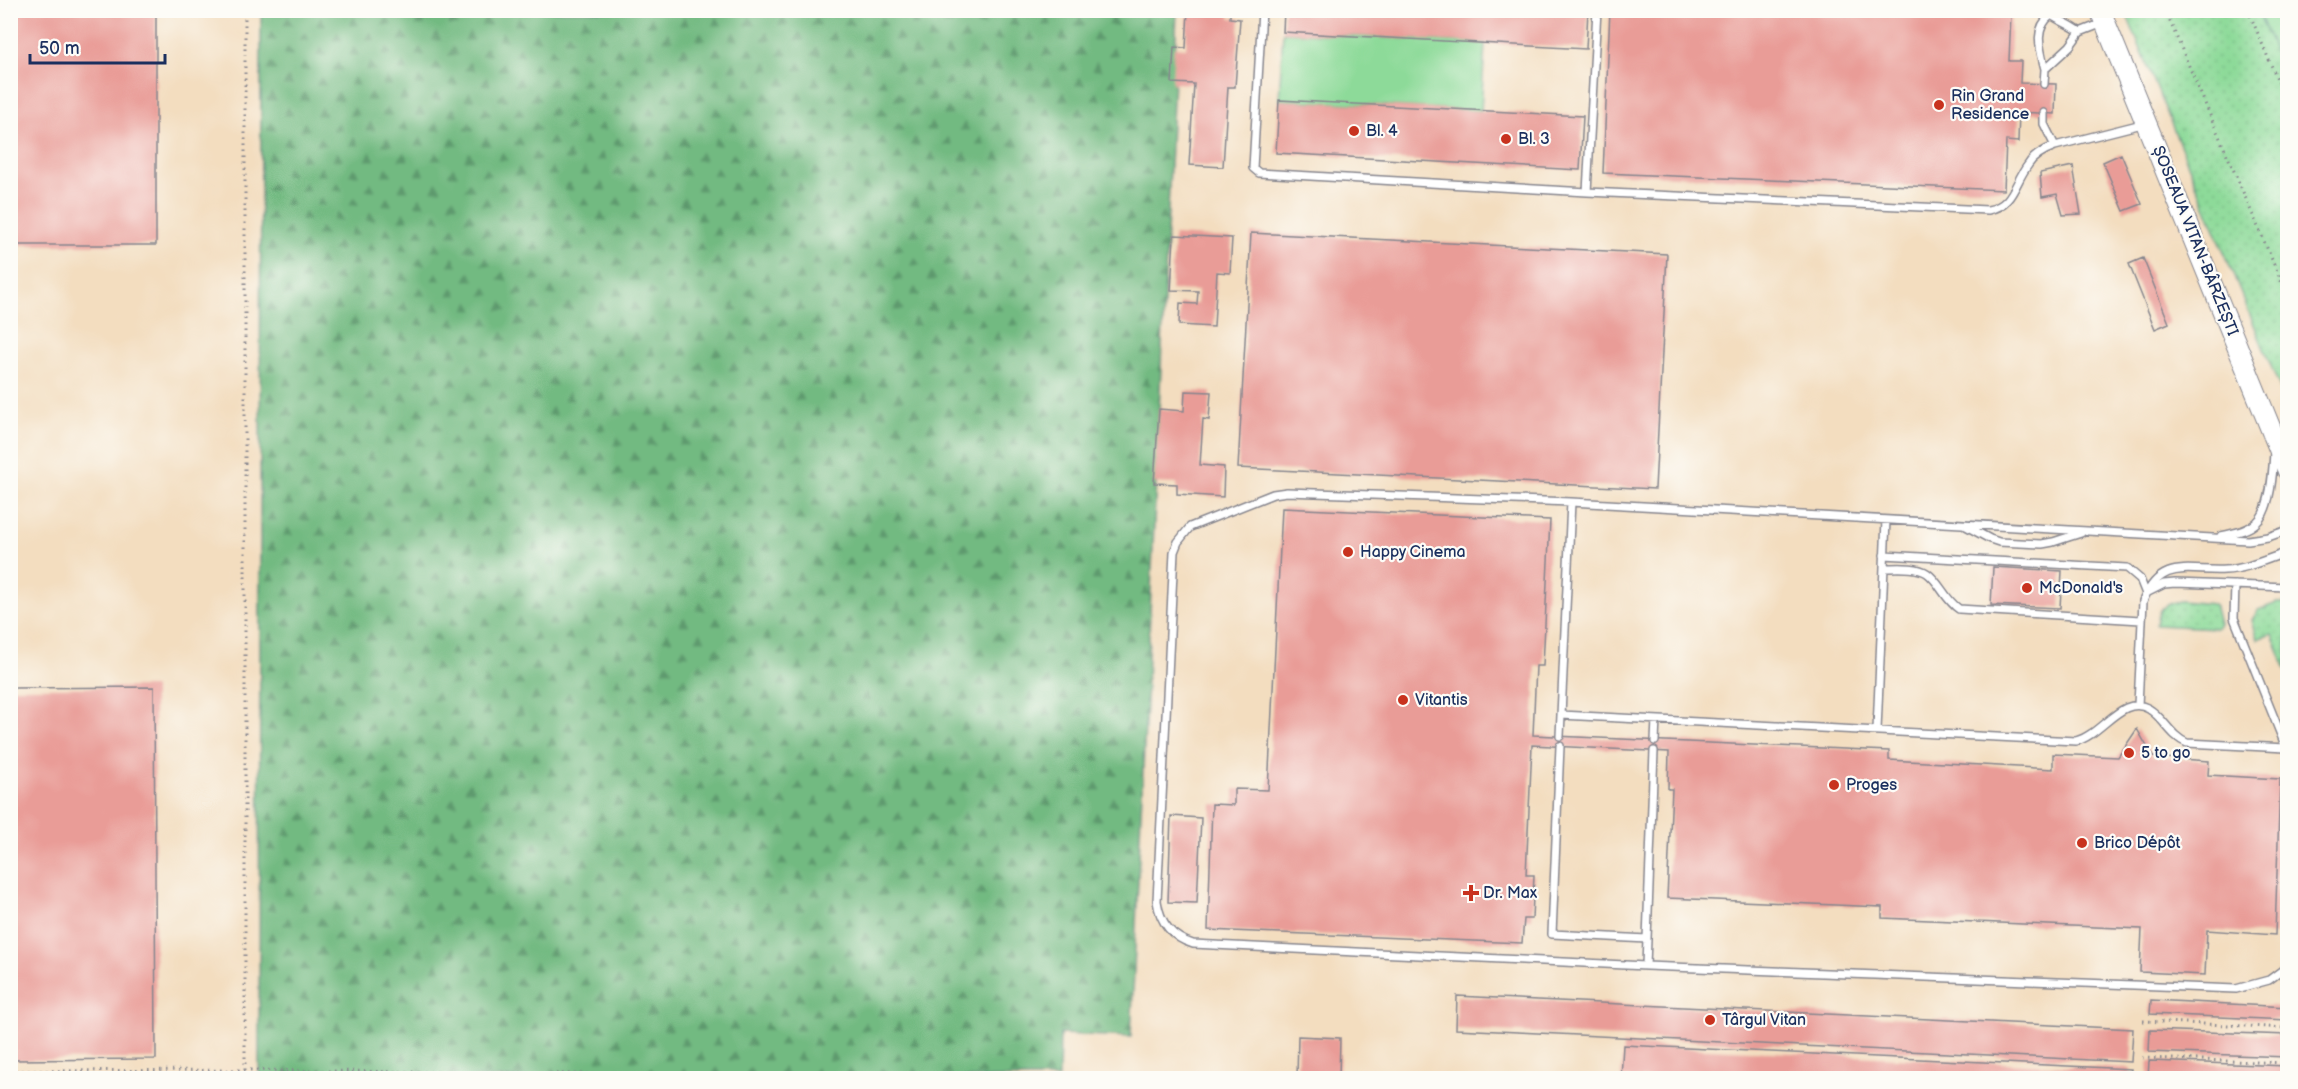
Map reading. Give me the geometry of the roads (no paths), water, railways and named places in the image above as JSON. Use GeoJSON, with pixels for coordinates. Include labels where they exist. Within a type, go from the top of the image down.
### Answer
{"type":"FeatureCollection","features":[{"type":"Feature","properties":{"kind":"main road","name":"ȘOSEAUA VITAN-BÂRZEȘTI"},"geometry":{"type":"LineString","coordinates":[[2103,16],[2288,471]]}},
{"type":"Feature","properties":{"kind":"lane"},"geometry":{"type":"LineString","coordinates":[[1262,10],[1253,168],[1255,171],[1587,192],[1988,210],[2003,205],[2011,198],[2026,167],[2044,150],[2146,123]]}},
{"type":"Feature","properties":{"kind":"lane"},"geometry":{"type":"LineString","coordinates":[[1587,192],[1597,10]]}},
{"type":"Feature","properties":{"kind":"lane"},"geometry":{"type":"LineString","coordinates":[[2044,84],[2045,69],[2039,33],[2048,13],[2071,24],[2080,32]]}},
{"type":"Feature","properties":{"kind":"lane"},"geometry":{"type":"LineString","coordinates":[[2045,69],[2070,46],[2080,32],[2103,16]]}},
{"type":"Feature","properties":{"kind":"lane"},"geometry":{"type":"LineString","coordinates":[[2043,113],[2044,124],[2055,146]]}},
{"type":"Feature","properties":{"kind":"lane"},"geometry":{"type":"LineString","coordinates":[[2206,538],[2238,532],[2259,522],[2266,507],[2270,488],[2275,441]]}},
{"type":"Feature","properties":{"kind":"lane"},"geometry":{"type":"LineString","coordinates":[[2288,530],[2258,539],[2206,538],[1571,502],[1287,492],[1273,494],[1190,527],[1178,542],[1172,562],[1158,908],[1161,919],[1174,934],[1193,944],[1646,966],[2236,989],[2269,980],[2288,966]]}},
{"type":"Feature","properties":{"kind":"lane"},"geometry":{"type":"LineString","coordinates":[[1560,736],[1571,502]]}},
{"type":"Feature","properties":{"kind":"lane"},"geometry":{"type":"LineString","coordinates":[[1876,730],[1886,520]]}},
{"type":"Feature","properties":{"kind":"lane"},"geometry":{"type":"LineString","coordinates":[[1964,525],[1999,542],[2042,544],[2086,532]]}},
{"type":"Feature","properties":{"kind":"lane"},"geometry":{"type":"LineString","coordinates":[[2138,705],[2143,601],[2156,579],[2174,571],[2238,568],[2288,552]]}},
{"type":"Feature","properties":{"kind":"lane"},"geometry":{"type":"LineString","coordinates":[[1884,555],[2127,568],[2140,579],[2146,594]]}},
{"type":"Feature","properties":{"kind":"lane"},"geometry":{"type":"LineString","coordinates":[[1884,568],[1921,570],[1928,573],[1953,605],[1959,609],[2141,620]]}},
{"type":"Feature","properties":{"kind":"lane"},"geometry":{"type":"LineString","coordinates":[[2146,594],[2164,584],[2175,583],[2288,587]]}},
{"type":"Feature","properties":{"kind":"lane"},"geometry":{"type":"LineString","coordinates":[[1561,716],[2076,741],[2092,735],[2122,709],[2138,705],[2149,709],[2175,736],[2187,743],[2287,750],[2234,618],[2235,585]]}},
{"type":"Feature","properties":{"kind":"lane"},"geometry":{"type":"LineString","coordinates":[[1655,741],[1656,720]]}},
{"type":"Feature","properties":{"kind":"lane"},"geometry":{"type":"LineString","coordinates":[[1560,746],[1552,934],[1647,939]]}},
{"type":"Feature","properties":{"kind":"lane"},"geometry":{"type":"LineString","coordinates":[[1646,966],[1654,751]]}},
{"type":"Feature","properties":{"kind":"place","name":"Rin Grand Residence"},"geometry":{"type":"Point","coordinates":[1939,105]}},
{"type":"Feature","properties":{"kind":"place","name":"Bl. 4"},"geometry":{"type":"Point","coordinates":[1354,131]}},
{"type":"Feature","properties":{"kind":"place","name":"Bl. 3"},"geometry":{"type":"Point","coordinates":[1506,139]}},
{"type":"Feature","properties":{"kind":"place","name":"Happy Cinema"},"geometry":{"type":"Point","coordinates":[1348,552]}},
{"type":"Feature","properties":{"kind":"place","name":"McDonald's"},"geometry":{"type":"Point","coordinates":[2027,588]}},
{"type":"Feature","properties":{"kind":"place","name":"Vitantis"},"geometry":{"type":"Point","coordinates":[1403,700]}},
{"type":"Feature","properties":{"kind":"place","name":"5 to go"},"geometry":{"type":"Point","coordinates":[2129,753]}},
{"type":"Feature","properties":{"kind":"place","name":"Proges"},"geometry":{"type":"Point","coordinates":[1834,785]}},
{"type":"Feature","properties":{"kind":"place","name":"Brico Dépôt"},"geometry":{"type":"Point","coordinates":[2082,843]}},
{"type":"Feature","properties":{"kind":"place","name":"Dr. Max"},"geometry":{"type":"Point","coordinates":[1471,893]}},
{"type":"Feature","properties":{"kind":"place","name":"Târgul Vitan"},"geometry":{"type":"Point","coordinates":[1710,1020]}}]}
